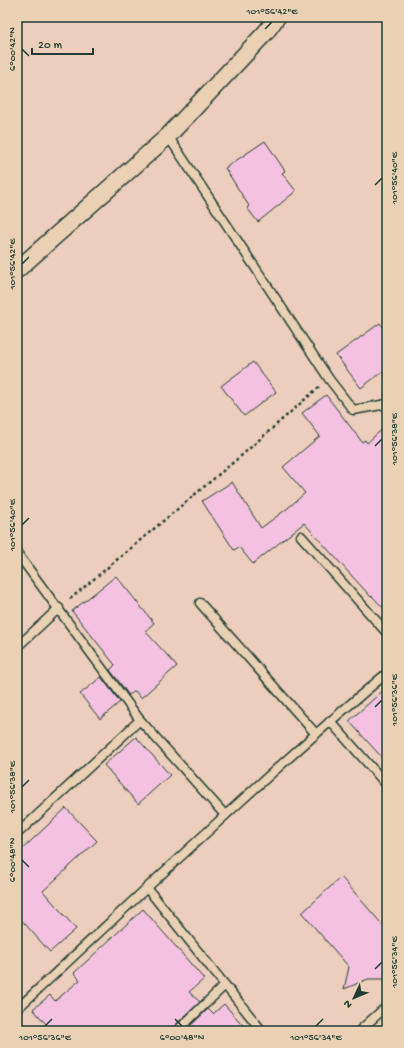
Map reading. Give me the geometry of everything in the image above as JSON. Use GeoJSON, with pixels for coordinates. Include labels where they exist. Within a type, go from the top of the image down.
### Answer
{"type":"FeatureCollection","features":[{"type":"Feature","properties":{"kind":"street"},"geometry":{"type":"LineString","coordinates":[[17,270],[168,136],[266,32],[277,17]]}},
{"type":"Feature","properties":{"kind":"lane"},"geometry":{"type":"LineString","coordinates":[[168,136],[329,379],[353,410],[387,404]]}},
{"type":"Feature","properties":{"kind":"lane"},"geometry":{"type":"LineString","coordinates":[[301,536],[387,633]]}},
{"type":"Feature","properties":{"kind":"lane"},"geometry":{"type":"LineString","coordinates":[[17,553],[59,608],[140,720],[225,815]]}},
{"type":"Feature","properties":{"kind":"lane"},"geometry":{"type":"LineString","coordinates":[[200,603],[316,734]]}},
{"type":"Feature","properties":{"kind":"lane"},"geometry":{"type":"LineString","coordinates":[[17,647],[59,608]]}},
{"type":"Feature","properties":{"kind":"lane"},"geometry":{"type":"LineString","coordinates":[[17,1010],[225,815],[330,721],[387,673]]}},
{"type":"Feature","properties":{"kind":"lane"},"geometry":{"type":"LineString","coordinates":[[17,834],[140,720]]}},
{"type":"Feature","properties":{"kind":"lane"},"geometry":{"type":"LineString","coordinates":[[330,721],[387,785]]}},
{"type":"Feature","properties":{"kind":"lane"},"geometry":{"type":"LineString","coordinates":[[147,888],[262,1031]]}},
{"type":"Feature","properties":{"kind":"lane"},"geometry":{"type":"LineString","coordinates":[[177,1031],[225,985]]}},
{"type":"Feature","properties":{"kind":"lane"},"geometry":{"type":"LineString","coordinates":[[359,1031],[387,1006]]}},
{"type":"Feature","properties":{"kind":"lane"},"geometry":{"type":"LineString","coordinates":[[17,1024],[20,1031]]}},
{"type":"Feature","properties":{"kind":"path"},"geometry":{"type":"LineString","coordinates":[[59,608],[242,455],[329,379]]}},
{"type":"Feature","properties":{"kind":"building"},"geometry":{"type":"Polygon","coordinates":[[[265,141],[285,171],[282,173],[296,191],[258,222],[247,208],[249,206],[225,168],[265,141]]]}},
{"type":"Feature","properties":{"kind":"building"},"geometry":{"type":"Polygon","coordinates":[[[380,323],[387,332],[387,368],[361,388],[336,355],[380,323]]]}},
{"type":"Feature","properties":{"kind":"building"},"geometry":{"type":"Polygon","coordinates":[[[253,362],[276,392],[244,416],[221,386],[253,362]]]}},
{"type":"Feature","properties":{"kind":"building"},"geometry":{"type":"Polygon","coordinates":[[[326,395],[362,442],[365,440],[367,443],[387,425],[387,612],[372,596],[371,597],[304,523],[253,564],[239,547],[234,550],[202,501],[232,482],[261,528],[288,508],[305,493],[283,467],[320,436],[302,413],[326,395]]]}},
{"type":"Feature","properties":{"kind":"building"},"geometry":{"type":"Polygon","coordinates":[[[116,576],[154,623],[145,631],[177,666],[141,698],[135,691],[129,695],[110,670],[115,665],[72,611],[116,576]]]}},
{"type":"Feature","properties":{"kind":"building"},"geometry":{"type":"Polygon","coordinates":[[[101,677],[120,702],[100,719],[80,694],[101,677]]]}},
{"type":"Feature","properties":{"kind":"building"},"geometry":{"type":"Polygon","coordinates":[[[387,687],[387,763],[349,721],[387,687]]]}},
{"type":"Feature","properties":{"kind":"building"},"geometry":{"type":"Polygon","coordinates":[[[136,737],[170,775],[138,804],[104,765],[136,737]]]}},
{"type":"Feature","properties":{"kind":"building"},"geometry":{"type":"Polygon","coordinates":[[[66,808],[97,841],[43,891],[76,929],[50,952],[17,915],[17,854],[66,808]]]}},
{"type":"Feature","properties":{"kind":"building"},"geometry":{"type":"Polygon","coordinates":[[[341,877],[387,930],[387,979],[368,979],[344,989],[349,967],[302,913],[341,877]]]}},
{"type":"Feature","properties":{"kind":"building"},"geometry":{"type":"Polygon","coordinates":[[[143,909],[204,979],[189,992],[200,1002],[173,1027],[172,1031],[52,1031],[33,1009],[50,995],[55,1001],[80,980],[74,973],[143,909]]]}},
{"type":"Feature","properties":{"kind":"building"},"geometry":{"type":"Polygon","coordinates":[[[224,1004],[248,1031],[185,1031],[208,1009],[213,1014],[224,1004]]]}}]}
